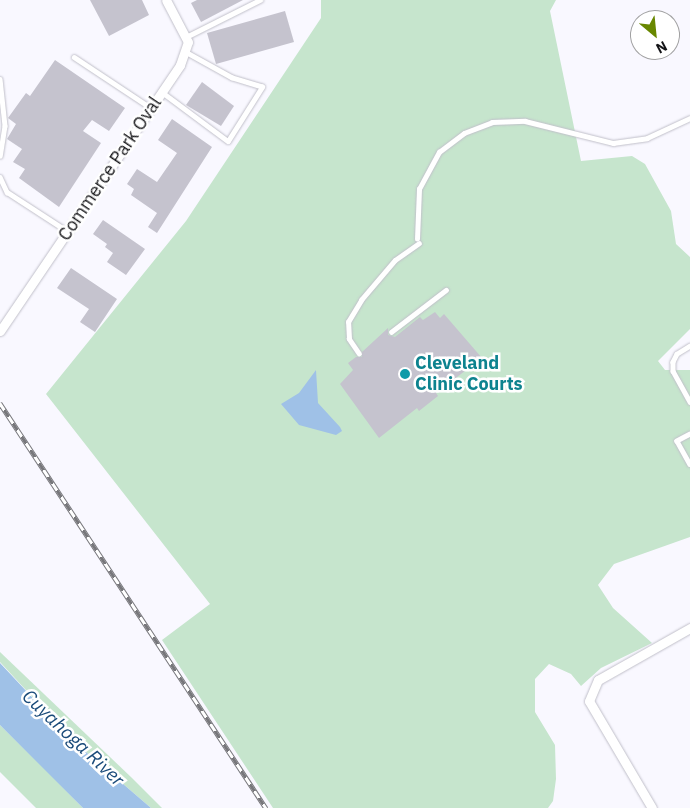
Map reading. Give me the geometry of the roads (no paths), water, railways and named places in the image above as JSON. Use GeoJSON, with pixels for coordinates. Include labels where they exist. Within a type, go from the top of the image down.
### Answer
{"type":"FeatureCollection","features":[{"type":"Feature","properties":{"kind":"street"},"geometry":{"type":"LineString","coordinates":[[166,0],[186,37]]}},
{"type":"Feature","properties":{"kind":"street","name":"Commerce Park Oval"},"geometry":{"type":"LineString","coordinates":[[0,332],[162,92],[188,46],[186,37]]}},
{"type":"Feature","properties":{"kind":"street"},"geometry":{"type":"LineString","coordinates":[[652,808],[589,700],[598,680],[690,628]]}},
{"type":"Feature","properties":{"kind":"lane"},"geometry":{"type":"LineString","coordinates":[[186,37],[260,0]]}},
{"type":"Feature","properties":{"kind":"lane"},"geometry":{"type":"LineString","coordinates":[[162,92],[228,141],[262,86],[232,78],[185,52]]}},
{"type":"Feature","properties":{"kind":"lane"},"geometry":{"type":"LineString","coordinates":[[74,57],[151,108]]}},
{"type":"Feature","properties":{"kind":"lane"},"geometry":{"type":"LineString","coordinates":[[0,79],[5,126],[0,156]]}},
{"type":"Feature","properties":{"kind":"lane"},"geometry":{"type":"LineString","coordinates":[[359,354],[349,339],[348,322],[389,266],[418,241],[419,189],[439,152],[464,133],[492,122],[525,121],[613,143],[647,138],[690,118]]}},
{"type":"Feature","properties":{"kind":"lane"},"geometry":{"type":"LineString","coordinates":[[0,177],[7,192],[68,232]]}},
{"type":"Feature","properties":{"kind":"lane"},"geometry":{"type":"LineString","coordinates":[[391,332],[446,290]]}},
{"type":"Feature","properties":{"kind":"lane"},"geometry":{"type":"LineString","coordinates":[[690,346],[677,354],[672,362],[673,371],[690,402]]}},
{"type":"Feature","properties":{"kind":"lane"},"geometry":{"type":"LineString","coordinates":[[690,434],[677,441],[690,464]]}},
{"type":"Feature","properties":{"kind":"water"},"geometry":{"type":"Polygon","coordinates":[[[316,370],[318,403],[340,427],[342,431],[336,435],[299,425],[281,404],[299,393],[316,370]]]}},
{"type":"Feature","properties":{"kind":"water"},"geometry":{"type":"Polygon","coordinates":[[[0,663],[72,740],[151,808],[83,808],[0,725],[0,663]]]}},
{"type":"Feature","properties":{"kind":"railway"},"geometry":{"type":"LineString","coordinates":[[0,403],[266,808]]}},
{"type":"Feature","properties":{"kind":"place","name":"Cleveland Clinic Courts"},"geometry":{"type":"Point","coordinates":[405,374]}},
{"type":"Feature","properties":{"kind":"water label","name":"Cuyahoga River"},"geometry":{"type":"Point","coordinates":[73,738]}}]}
